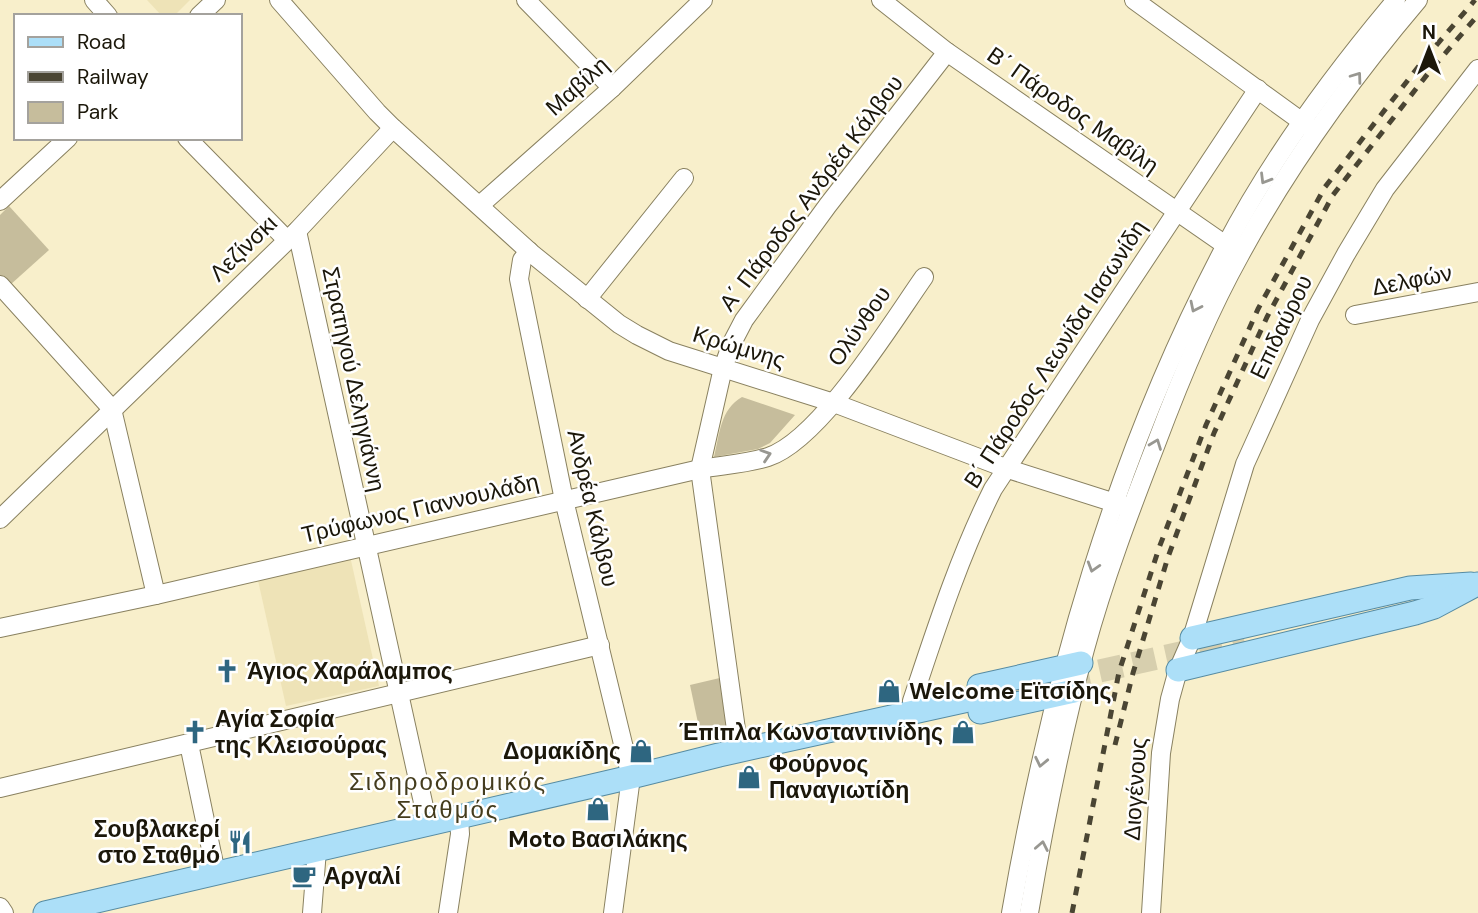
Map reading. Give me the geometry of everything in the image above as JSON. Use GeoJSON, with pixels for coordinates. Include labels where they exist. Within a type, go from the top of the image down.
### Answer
{"type":"FeatureCollection","features":[{"type":"Feature","properties":{"kind":"main road"},"geometry":{"type":"LineString","coordinates":[[1185,654],[1415,612],[1434,607],[1478,584]]}},
{"type":"Feature","properties":{"kind":"main road"},"geometry":{"type":"LineString","coordinates":[[1185,654],[1410,588],[1478,584]]}},
{"type":"Feature","properties":{"kind":"main road"},"geometry":{"type":"LineString","coordinates":[[1244,639],[1478,584]]}},
{"type":"Feature","properties":{"kind":"main road"},"geometry":{"type":"LineString","coordinates":[[794,738],[838,718],[1072,666]]}},
{"type":"Feature","properties":{"kind":"main road"},"geometry":{"type":"LineString","coordinates":[[45,913],[794,738],[1000,693]]}},
{"type":"Feature","properties":{"kind":"main road"},"geometry":{"type":"LineString","coordinates":[[794,738],[857,739],[1065,693]]}},
{"type":"Feature","properties":{"kind":"street"},"geometry":{"type":"LineString","coordinates":[[94,0],[106,14]]}},
{"type":"Feature","properties":{"kind":"street"},"geometry":{"type":"LineString","coordinates":[[201,14],[216,0]]}},
{"type":"Feature","properties":{"kind":"street"},"geometry":{"type":"LineString","coordinates":[[279,0],[393,128]]}},
{"type":"Feature","properties":{"kind":"street"},"geometry":{"type":"LineString","coordinates":[[526,0],[612,88]]}},
{"type":"Feature","properties":{"kind":"street","name":"Μαβίλη"},"geometry":{"type":"LineString","coordinates":[[480,205],[612,88],[704,0]]}},
{"type":"Feature","properties":{"kind":"street","name":"Β΄ Πάροδος Μαβίλη"},"geometry":{"type":"LineString","coordinates":[[881,0],[947,52],[1233,250]]}},
{"type":"Feature","properties":{"kind":"street"},"geometry":{"type":"LineString","coordinates":[[1134,0],[1310,127]]}},
{"type":"Feature","properties":{"kind":"street"},"geometry":{"type":"LineString","coordinates":[[1310,127],[1347,61],[1396,0]]}},
{"type":"Feature","properties":{"kind":"street"},"geometry":{"type":"LineString","coordinates":[[1020,910],[1072,666],[1161,382],[1233,250],[1274,165],[1368,62],[1419,0]]}},
{"type":"Feature","properties":{"kind":"street","name":"Α΄ Πάροδος Ανδρέα Κάλβου"},"geometry":{"type":"LineString","coordinates":[[700,469],[723,368],[732,342],[744,320],[828,205],[947,52]]}},
{"type":"Feature","properties":{"kind":"street","name":"Επιδαύρου"},"geometry":{"type":"LineString","coordinates":[[1185,654],[1245,464],[1310,320],[1385,188],[1478,69]]}},
{"type":"Feature","properties":{"kind":"street","name":"Β΄ Πάροδος Λεωνίδα Ιασωνίδη"},"geometry":{"type":"LineString","coordinates":[[912,701],[944,605],[993,489],[1258,89]]}},
{"type":"Feature","properties":{"kind":"street","name":"Κρώμνης"},"geometry":{"type":"LineString","coordinates":[[393,128],[529,251],[587,299],[637,335],[669,351],[834,403],[1008,469],[1123,505]]}},
{"type":"Feature","properties":{"kind":"street","name":"Λεζίνσκι"},"geometry":{"type":"LineString","coordinates":[[0,519],[292,235],[393,128]]}},
{"type":"Feature","properties":{"kind":"street"},"geometry":{"type":"LineString","coordinates":[[0,201],[66,140]]}},
{"type":"Feature","properties":{"kind":"street"},"geometry":{"type":"LineString","coordinates":[[189,140],[292,235]]}},
{"type":"Feature","properties":{"kind":"street"},"geometry":{"type":"LineString","coordinates":[[587,299],[684,178]]}},
{"type":"Feature","properties":{"kind":"street","name":"Στρατηγού Δεληγιάννη"},"geometry":{"type":"LineString","coordinates":[[292,235],[428,825]]}},
{"type":"Feature","properties":{"kind":"street","name":"Ανδρέα Κάλβου"},"geometry":{"type":"LineString","coordinates":[[529,251],[522,260],[519,279],[564,500],[631,777]]}},
{"type":"Feature","properties":{"kind":"street","name":"Ολύνθου"},"geometry":{"type":"LineString","coordinates":[[834,403],[924,277]]}},
{"type":"Feature","properties":{"kind":"street"},"geometry":{"type":"LineString","coordinates":[[0,285],[112,409],[156,595]]}},
{"type":"Feature","properties":{"kind":"street","name":"Δελφών"},"geometry":{"type":"LineString","coordinates":[[1355,315],[1478,292]]}},
{"type":"Feature","properties":{"kind":"street","name":"Τρύφωνος Γιαννουλάδη"},"geometry":{"type":"LineString","coordinates":[[0,628],[156,595],[700,469],[769,457],[801,436],[834,403]]}},
{"type":"Feature","properties":{"kind":"street"},"geometry":{"type":"LineString","coordinates":[[700,469],[739,751]]}},
{"type":"Feature","properties":{"kind":"street"},"geometry":{"type":"LineString","coordinates":[[0,788],[600,645]]}},
{"type":"Feature","properties":{"kind":"street","name":"Διογένους"},"geometry":{"type":"LineString","coordinates":[[1152,913],[1164,728],[1185,654]]}},
{"type":"Feature","properties":{"kind":"street"},"geometry":{"type":"LineString","coordinates":[[189,744],[216,873]]}},
{"type":"Feature","properties":{"kind":"street"},"geometry":{"type":"LineString","coordinates":[[613,913],[631,777]]}},
{"type":"Feature","properties":{"kind":"street"},"geometry":{"type":"LineString","coordinates":[[448,913],[460,834],[460,817]]}},
{"type":"Feature","properties":{"kind":"street"},"geometry":{"type":"LineString","coordinates":[[312,913],[317,850]]}},
{"type":"Feature","properties":{"kind":"street"},"geometry":{"type":"LineString","coordinates":[[0,907],[4,913]]}},
{"type":"Feature","properties":{"kind":"shaded area"},"geometry":{"type":"Polygon","coordinates":[[[147,0],[190,0],[176,14],[160,14],[147,0]]]}},
{"type":"Feature","properties":{"kind":"shaded area"},"geometry":{"type":"Polygon","coordinates":[[[350,556],[379,686],[286,706],[257,576],[350,556]]]}},
{"type":"Feature","properties":{"kind":"green space"},"geometry":{"type":"Polygon","coordinates":[[[9,206],[49,250],[10,285],[0,275],[0,215],[9,206]]]}},
{"type":"Feature","properties":{"kind":"green space"},"geometry":{"type":"Polygon","coordinates":[[[742,397],[795,415],[770,443],[758,449],[714,457],[725,415],[742,397]]]}},
{"type":"Feature","properties":{"kind":"green space"},"geometry":{"type":"Polygon","coordinates":[[[724,677],[732,736],[702,742],[690,685],[724,677]]]}},
{"type":"Feature","properties":{"kind":"tunnel"},"geometry":{"type":"LineString","coordinates":[[1000,693],[1244,639]]}},
{"type":"Feature","properties":{"kind":"railway"},"geometry":{"type":"LineString","coordinates":[[1072,913],[1119,672],[1159,548],[1206,425],[1258,309],[1325,187],[1422,62],[1475,0]]}},
{"type":"Feature","properties":{"kind":"railway"},"geometry":{"type":"LineString","coordinates":[[1115,745],[1133,673],[1168,557],[1214,433],[1267,317],[1333,195],[1430,71],[1478,15]]}},
{"type":"Feature","properties":{"kind":"place","name":"Άγιος Χαράλαμπος"},"geometry":{"type":"Point","coordinates":[227,671]}},
{"type":"Feature","properties":{"kind":"place","name":"Welcome Eϊτσίδης"},"geometry":{"type":"Point","coordinates":[889,691]}},
{"type":"Feature","properties":{"kind":"place","name":"Αγία Σοφία της Κλεισούρας"},"geometry":{"type":"Point","coordinates":[195,732]}},
{"type":"Feature","properties":{"kind":"place","name":"Έπιπλα Κωνσταντινίδης"},"geometry":{"type":"Point","coordinates":[963,732]}},
{"type":"Feature","properties":{"kind":"place","name":"Δομακίδης"},"geometry":{"type":"Point","coordinates":[641,751]}},
{"type":"Feature","properties":{"kind":"place","name":"Φούρνος Παναγιωτίδη"},"geometry":{"type":"Point","coordinates":[749,777]}},
{"type":"Feature","properties":{"kind":"place","name":"Moto Bασιλάκης"},"geometry":{"type":"Point","coordinates":[598,809]}},
{"type":"Feature","properties":{"kind":"place","name":"Σουβλακερί στο Σταθμό"},"geometry":{"type":"Point","coordinates":[240,842]}},
{"type":"Feature","properties":{"kind":"place","name":"Αργαλί"},"geometry":{"type":"Point","coordinates":[304,876]}},
{"type":"Feature","properties":{"kind":"district","name":"Σιδηροδρομικός Σταθμός"},"geometry":{"type":"Point","coordinates":[448,796]}}]}
